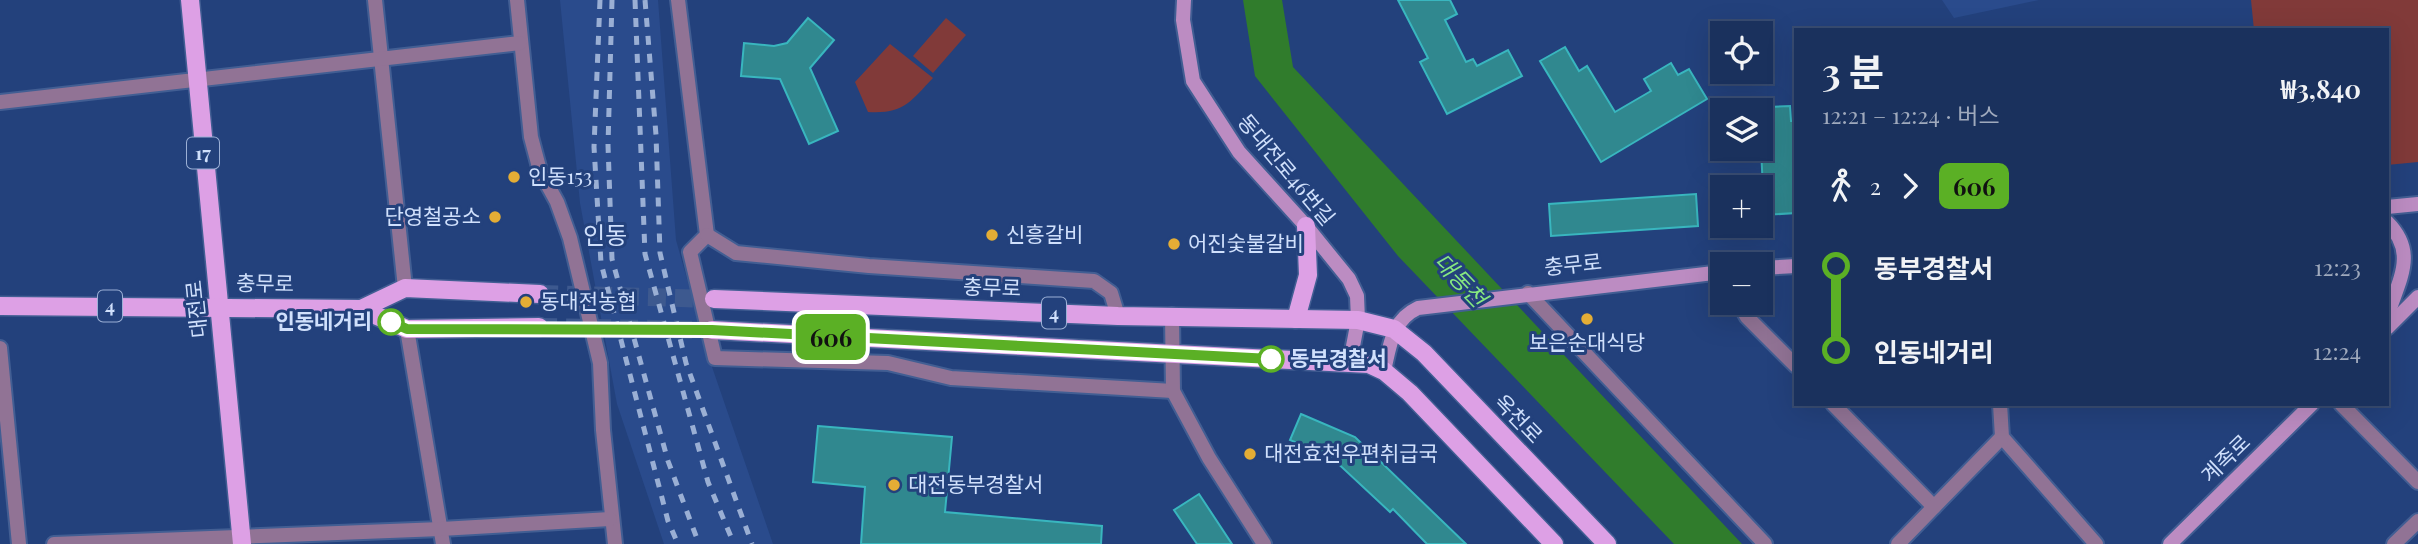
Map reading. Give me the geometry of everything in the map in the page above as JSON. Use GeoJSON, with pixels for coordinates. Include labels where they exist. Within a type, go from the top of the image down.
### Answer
{"type":"FeatureCollection","features":[{"type":"Feature","properties":{"kind":"main road","name":"대전로"},"geometry":{"type":"LineString","coordinates":[[190,0],[195,77],[242,540]]}},
{"type":"Feature","properties":{"kind":"main road","name":"동대전로46번길"},"geometry":{"type":"LineString","coordinates":[[1184,0],[1183,20],[1192,81],[1239,152],[1306,226],[1349,279],[1357,296],[1358,320],[1350,362]]}},
{"type":"Feature","properties":{"kind":"main road"},"geometry":{"type":"LineString","coordinates":[[2389,207],[2418,204]]}},
{"type":"Feature","properties":{"kind":"main road"},"geometry":{"type":"LineString","coordinates":[[2389,224],[2404,240],[2406,260],[2389,311]]}},
{"type":"Feature","properties":{"kind":"main road"},"geometry":{"type":"LineString","coordinates":[[1296,320],[1308,275],[1306,226]]}},
{"type":"Feature","properties":{"kind":"main road"},"geometry":{"type":"LineString","coordinates":[[1773,267],[1794,265]]}},
{"type":"Feature","properties":{"kind":"main road","name":"충무로"},"geometry":{"type":"LineString","coordinates":[[714,299],[1118,316],[1358,320],[1394,329],[1406,314],[1430,306],[1528,292],[1710,273]]}},
{"type":"Feature","properties":{"kind":"main road","name":"충무로"},"geometry":{"type":"LineString","coordinates":[[361,309],[405,288],[540,294]]}},
{"type":"Feature","properties":{"kind":"main road"},"geometry":{"type":"LineString","coordinates":[[2389,326],[2418,297]]}},
{"type":"Feature","properties":{"kind":"main road","name":"충무로"},"geometry":{"type":"LineString","coordinates":[[0,306],[361,309],[407,329],[539,327]]}},
{"type":"Feature","properties":{"kind":"main road"},"geometry":{"type":"LineString","coordinates":[[1394,329],[1384,371],[1410,393],[1554,544]]}},
{"type":"Feature","properties":{"kind":"main road","name":"옥천로"},"geometry":{"type":"LineString","coordinates":[[1394,329],[1424,353],[1607,544]]}},
{"type":"Feature","properties":{"kind":"main road","name":"4"},"geometry":{"type":"LineString","coordinates":[[712,330],[1350,362],[1369,364],[1384,371]]}},
{"type":"Feature","properties":{"kind":"main road","name":"계족로"},"geometry":{"type":"LineString","coordinates":[[2170,544],[2310,406]]}},
{"type":"Feature","properties":{"kind":"street"},"geometry":{"type":"LineString","coordinates":[[375,0],[405,288]]}},
{"type":"Feature","properties":{"kind":"street"},"geometry":{"type":"LineString","coordinates":[[517,0],[531,137],[540,171],[557,202],[570,238],[600,363],[610,519],[615,544]]}},
{"type":"Feature","properties":{"kind":"street"},"geometry":{"type":"LineString","coordinates":[[678,0],[707,235]]}},
{"type":"Feature","properties":{"kind":"street"},"geometry":{"type":"LineString","coordinates":[[0,102],[195,77],[520,43]]}},
{"type":"Feature","properties":{"kind":"street"},"geometry":{"type":"LineString","coordinates":[[707,235],[690,252],[715,358],[888,363],[951,378],[1173,391]]}},
{"type":"Feature","properties":{"kind":"street"},"geometry":{"type":"LineString","coordinates":[[707,235],[736,253],[869,266],[1094,282],[1111,293],[1118,316]]}},
{"type":"Feature","properties":{"kind":"street"},"geometry":{"type":"LineString","coordinates":[[1528,292],[1765,544]]}},
{"type":"Feature","properties":{"kind":"street"},"geometry":{"type":"LineString","coordinates":[[1746,315],[1794,364]]}},
{"type":"Feature","properties":{"kind":"street"},"geometry":{"type":"LineString","coordinates":[[1172,316],[1173,391],[1209,458],[1264,544]]}},
{"type":"Feature","properties":{"kind":"street"},"geometry":{"type":"LineString","coordinates":[[407,329],[442,537]]}},
{"type":"Feature","properties":{"kind":"street"},"geometry":{"type":"LineString","coordinates":[[0,348],[19,544]]}},
{"type":"Feature","properties":{"kind":"street"},"geometry":{"type":"LineString","coordinates":[[1835,406],[1934,507]]}},
{"type":"Feature","properties":{"kind":"street"},"geometry":{"type":"LineString","coordinates":[[2000,406],[2002,438],[2096,544]]}},
{"type":"Feature","properties":{"kind":"street"},"geometry":{"type":"LineString","coordinates":[[2343,406],[2418,482]]}},
{"type":"Feature","properties":{"kind":"street"},"geometry":{"type":"LineString","coordinates":[[1898,544],[2002,438]]}},
{"type":"Feature","properties":{"kind":"street"},"geometry":{"type":"LineString","coordinates":[[54,544],[442,537],[610,519]]}},
{"type":"Feature","properties":{"kind":"street"},"geometry":{"type":"LineString","coordinates":[[2395,544],[2418,521]]}},
{"type":"Feature","properties":{"kind":"shaded area"},"geometry":{"type":"Polygon","coordinates":[[[560,0],[658,0],[676,240],[711,364],[773,544],[664,544],[617,404],[580,203],[560,0]]]}},
{"type":"Feature","properties":{"kind":"shaded area"},"geometry":{"type":"Polygon","coordinates":[[[1942,0],[2039,0],[1954,18],[1942,0]]]}},
{"type":"Feature","properties":{"kind":"shaded area"},"geometry":{"type":"Polygon","coordinates":[[[2251,0],[2418,0],[2418,162],[2389,165],[2389,28],[2254,28],[2251,0]]]}},
{"type":"Feature","properties":{"kind":"shaded area"},"geometry":{"type":"Polygon","coordinates":[[[946,18],[966,35],[933,73],[913,56],[946,18]]]}},
{"type":"Feature","properties":{"kind":"shaded area"},"geometry":{"type":"Polygon","coordinates":[[[890,44],[933,78],[905,105],[890,111],[868,112],[855,82],[890,44]]]}},
{"type":"Feature","properties":{"kind":"water","name":"대동천"},"geometry":{"type":"Polygon","coordinates":[[[1243,0],[1282,0],[1293,67],[1742,544],[1674,544],[1398,256],[1255,76],[1243,0]]]}},
{"type":"Feature","properties":{"kind":"building"},"geometry":{"type":"Polygon","coordinates":[[[1398,0],[1450,0],[1457,14],[1445,20],[1466,62],[1473,59],[1477,66],[1508,50],[1522,76],[1447,114],[1420,62],[1428,58],[1398,0]]]}},
{"type":"Feature","properties":{"kind":"building"},"geometry":{"type":"Polygon","coordinates":[[[808,18],[834,40],[810,68],[838,131],[809,144],[780,79],[741,76],[744,43],[774,46],[787,43],[808,18]]]}},
{"type":"Feature","properties":{"kind":"building"},"geometry":{"type":"Polygon","coordinates":[[[1565,47],[1579,71],[1587,66],[1615,112],[1651,91],[1644,79],[1671,63],[1678,75],[1689,69],[1707,99],[1601,162],[1540,61],[1565,47]]]}},
{"type":"Feature","properties":{"kind":"building"},"geometry":{"type":"Polygon","coordinates":[[[1790,106],[1791,121],[1794,121],[1794,213],[1773,214],[1773,175],[1762,175],[1762,161],[1773,161],[1773,107],[1790,106]]]}},
{"type":"Feature","properties":{"kind":"building"},"geometry":{"type":"Polygon","coordinates":[[[1696,194],[1698,226],[1551,236],[1549,204],[1696,194]]]}},
{"type":"Feature","properties":{"kind":"building"},"geometry":{"type":"Polygon","coordinates":[[[1301,414],[1355,437],[1466,544],[1427,544],[1393,509],[1390,512],[1331,457],[1290,440],[1301,414]]]}},
{"type":"Feature","properties":{"kind":"building","name":"대전동부경찰서"},"geometry":{"type":"Polygon","coordinates":[[[818,426],[952,437],[945,512],[1102,526],[1101,544],[861,544],[865,487],[813,482],[818,426]]]}},
{"type":"Feature","properties":{"kind":"building"},"geometry":{"type":"Polygon","coordinates":[[[1199,494],[1232,544],[1197,544],[1174,510],[1199,494]]]}},
{"type":"Feature","properties":{"kind":"tunnel"},"geometry":{"type":"LineString","coordinates":[[540,294],[714,299]]}},
{"type":"Feature","properties":{"kind":"tunnel"},"geometry":{"type":"LineString","coordinates":[[539,327],[712,330]]}},
{"type":"Feature","properties":{"kind":"railway"},"geometry":{"type":"LineString","coordinates":[[600,0],[594,147],[601,263],[668,521],[678,544]]}},
{"type":"Feature","properties":{"kind":"railway"},"geometry":{"type":"LineString","coordinates":[[612,0],[608,145],[612,259],[668,461],[699,544]]}},
{"type":"Feature","properties":{"kind":"railway"},"geometry":{"type":"LineString","coordinates":[[635,0],[645,254],[708,482],[734,544]]}},
{"type":"Feature","properties":{"kind":"railway"},"geometry":{"type":"LineString","coordinates":[[645,0],[656,135],[660,253],[686,363],[752,544]]}},
{"type":"Feature","properties":{"kind":"bus line","name":"606"},"geometry":{"type":"LineString","coordinates":[[391,322],[407,329],[539,327],[712,330],[1271,359]]}},
{"type":"Feature","properties":{"kind":"place","name":"인동153"},"geometry":{"type":"Point","coordinates":[514,177]}},
{"type":"Feature","properties":{"kind":"place","name":"단영철공소"},"geometry":{"type":"Point","coordinates":[495,217]}},
{"type":"Feature","properties":{"kind":"place","name":"신흥갈비"},"geometry":{"type":"Point","coordinates":[992,235]}},
{"type":"Feature","properties":{"kind":"place","name":"어진숯불갈비"},"geometry":{"type":"Point","coordinates":[1174,244]}},
{"type":"Feature","properties":{"kind":"place","name":"동대전농협"},"geometry":{"type":"Point","coordinates":[526,302]}},
{"type":"Feature","properties":{"kind":"place","name":"보은순대식당"},"geometry":{"type":"Point","coordinates":[1587,319]}},
{"type":"Feature","properties":{"kind":"place","name":"인동네거리"},"geometry":{"type":"Point","coordinates":[391,322]}},
{"type":"Feature","properties":{"kind":"place","name":"동부경찰서"},"geometry":{"type":"Point","coordinates":[1271,359]}},
{"type":"Feature","properties":{"kind":"place","name":"대전효천우편취급국"},"geometry":{"type":"Point","coordinates":[1250,454]}},
{"type":"Feature","properties":{"kind":"place","name":"대전동부경찰서"},"geometry":{"type":"Point","coordinates":[894,485]}},
{"type":"Feature","properties":{"kind":"district","name":"인동"},"geometry":{"type":"Point","coordinates":[605,236]}}]}
